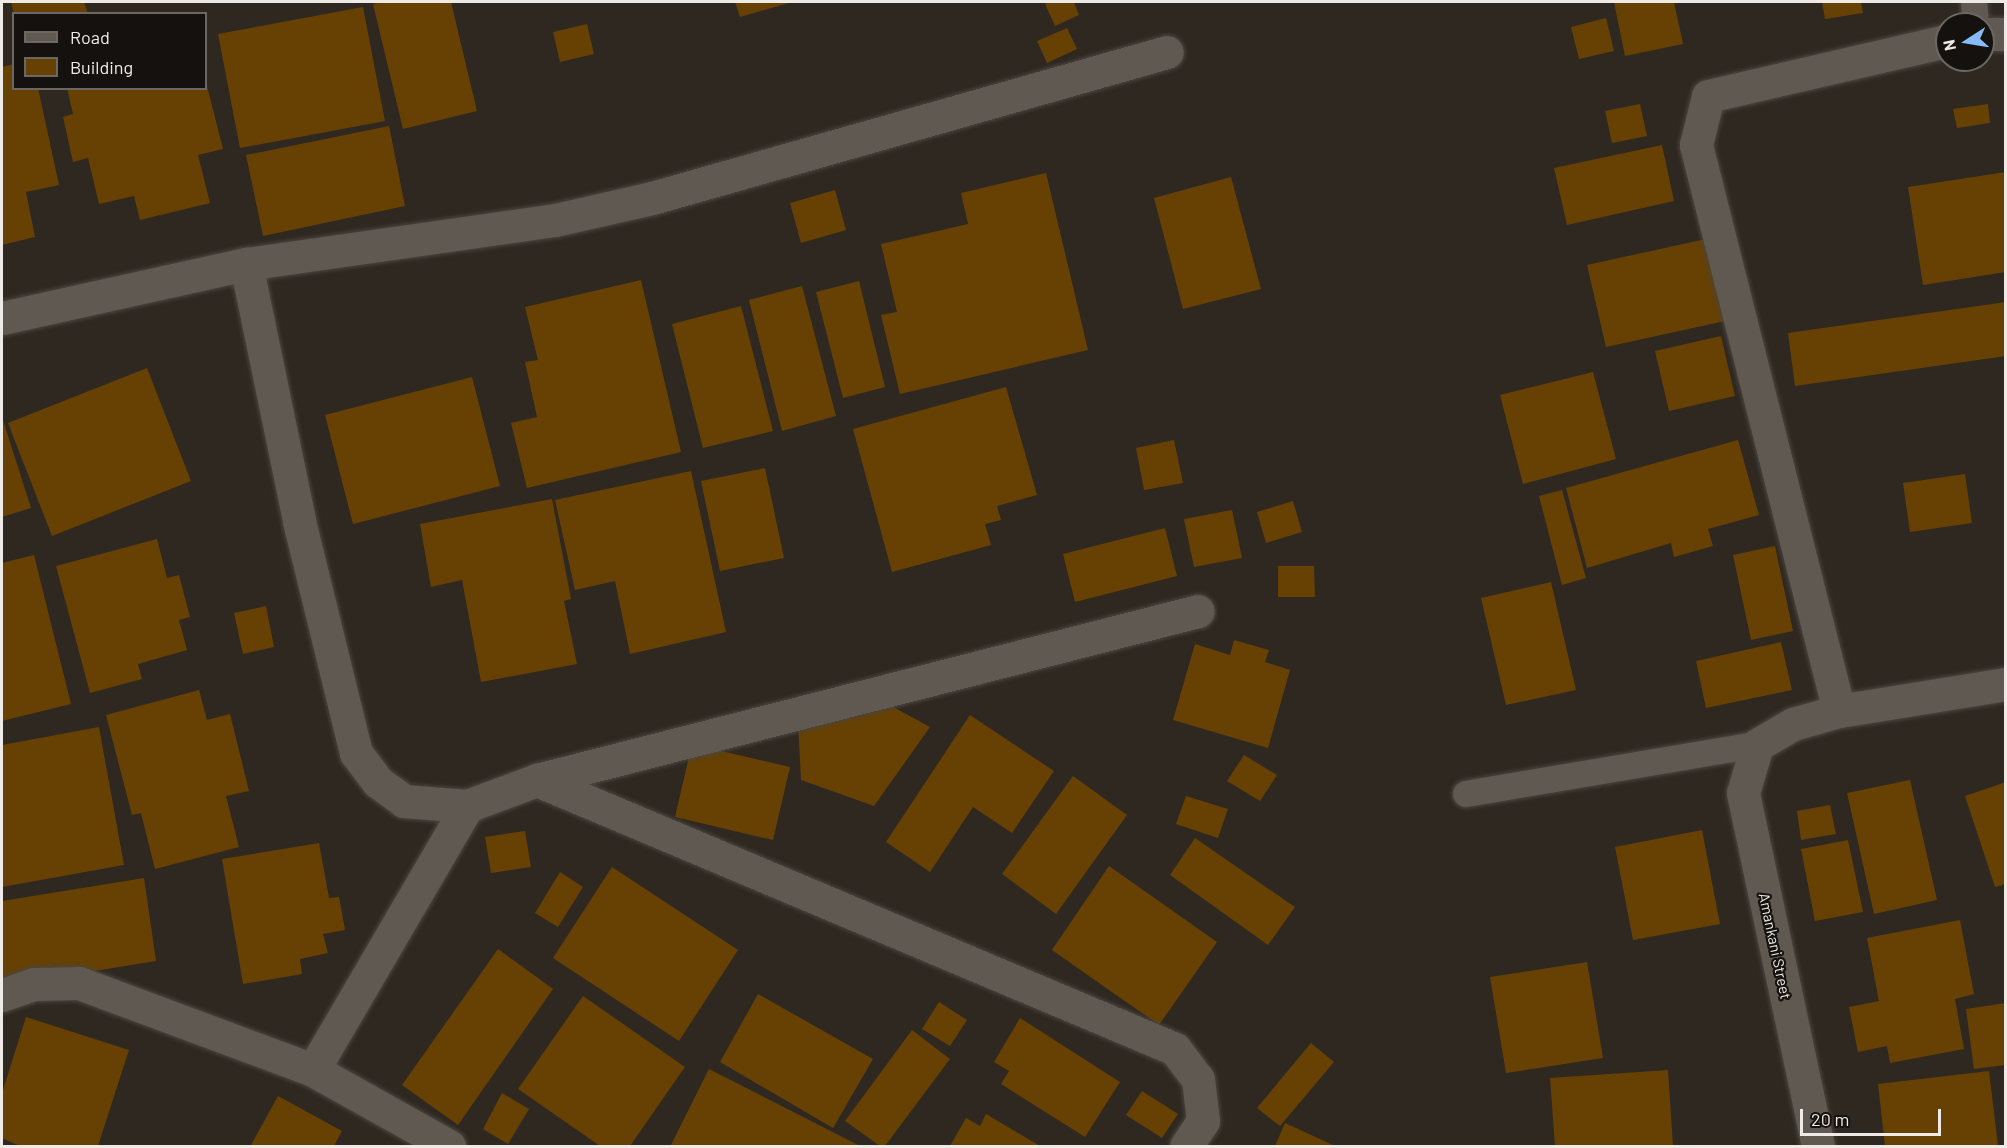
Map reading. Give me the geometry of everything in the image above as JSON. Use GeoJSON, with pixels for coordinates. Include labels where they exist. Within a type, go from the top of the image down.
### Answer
{"type":"FeatureCollection","features":[{"type":"Feature","properties":{"kind":"street"},"geometry":{"type":"LineString","coordinates":[[1839,711],[1696,145],[1708,96],[1935,44]]}},
{"type":"Feature","properties":{"kind":"street"},"geometry":{"type":"LineString","coordinates":[[2,318],[246,264],[555,220],[652,198],[1167,52]]}},
{"type":"Feature","properties":{"kind":"street"},"geometry":{"type":"LineString","coordinates":[[246,264],[298,521],[356,753],[378,782],[404,801],[467,806],[537,780],[1198,611]]}},
{"type":"Feature","properties":{"kind":"street"},"geometry":{"type":"LineString","coordinates":[[1756,746],[1793,724],[1839,711],[2006,684]]}},
{"type":"Feature","properties":{"kind":"street","name":"Amankani Street"},"geometry":{"type":"LineString","coordinates":[[1756,746],[1743,793],[1818,1146]]}},
{"type":"Feature","properties":{"kind":"street"},"geometry":{"type":"LineString","coordinates":[[537,780],[1175,1049],[1198,1079],[1203,1121],[1186,1146]]}},
{"type":"Feature","properties":{"kind":"street"},"geometry":{"type":"LineString","coordinates":[[313,1070],[467,806]]}},
{"type":"Feature","properties":{"kind":"street"},"geometry":{"type":"LineString","coordinates":[[2,995],[34,984],[79,983],[313,1070],[449,1146]]}},
{"type":"Feature","properties":{"kind":"lane"},"geometry":{"type":"LineString","coordinates":[[1466,794],[1756,746]]}},
{"type":"Feature","properties":{"kind":"building"},"geometry":{"type":"Polygon","coordinates":[[[11,2],[84,2],[87,12],[14,12],[11,2]]]}},
{"type":"Feature","properties":{"kind":"building"},"geometry":{"type":"Polygon","coordinates":[[[451,2],[477,111],[403,129],[373,4],[451,2]]]}},
{"type":"Feature","properties":{"kind":"building"},"geometry":{"type":"Polygon","coordinates":[[[735,2],[792,2],[740,17],[735,2]]]}},
{"type":"Feature","properties":{"kind":"building"},"geometry":{"type":"Polygon","coordinates":[[[1074,2],[1079,15],[1055,26],[1045,4],[1074,2]]]}},
{"type":"Feature","properties":{"kind":"building"},"geometry":{"type":"Polygon","coordinates":[[[1614,2],[1674,2],[1683,44],[1625,56],[1614,2]]]}},
{"type":"Feature","properties":{"kind":"building"},"geometry":{"type":"Polygon","coordinates":[[[1822,2],[1861,2],[1863,13],[1825,19],[1822,2]]]}},
{"type":"Feature","properties":{"kind":"building"},"geometry":{"type":"Polygon","coordinates":[[[363,7],[385,121],[240,148],[218,34],[363,7]]]}},
{"type":"Feature","properties":{"kind":"building"},"geometry":{"type":"Polygon","coordinates":[[[1606,18],[1614,51],[1579,59],[1571,27],[1606,18]]]}},
{"type":"Feature","properties":{"kind":"building"},"geometry":{"type":"Polygon","coordinates":[[[587,24],[594,54],[560,62],[553,32],[587,24]]]}},
{"type":"Feature","properties":{"kind":"building"},"geometry":{"type":"Polygon","coordinates":[[[1067,28],[1077,49],[1047,63],[1037,41],[1067,28]]]}},
{"type":"Feature","properties":{"kind":"building"},"geometry":{"type":"Polygon","coordinates":[[[12,64],[12,90],[38,90],[59,185],[26,192],[35,237],[2,245],[2,67],[12,64]]]}},
{"type":"Feature","properties":{"kind":"building"},"geometry":{"type":"Polygon","coordinates":[[[207,86],[223,149],[198,155],[210,203],[140,220],[134,196],[99,204],[88,158],[73,162],[63,117],[73,114],[67,90],[207,90],[207,86]]]}},
{"type":"Feature","properties":{"kind":"building"},"geometry":{"type":"Polygon","coordinates":[[[1640,104],[1647,136],[1612,143],[1605,111],[1640,104]]]}},
{"type":"Feature","properties":{"kind":"building"},"geometry":{"type":"Polygon","coordinates":[[[1988,104],[1990,123],[1957,128],[1953,109],[1988,104]]]}},
{"type":"Feature","properties":{"kind":"building"},"geometry":{"type":"Polygon","coordinates":[[[389,126],[405,206],[263,236],[246,155],[389,126]]]}},
{"type":"Feature","properties":{"kind":"building"},"geometry":{"type":"Polygon","coordinates":[[[1662,145],[1674,201],[1567,225],[1554,168],[1662,145]]]}},
{"type":"Feature","properties":{"kind":"building"},"geometry":{"type":"Polygon","coordinates":[[[2006,172],[2006,272],[1923,285],[1908,187],[2006,172]]]}},
{"type":"Feature","properties":{"kind":"building"},"geometry":{"type":"Polygon","coordinates":[[[1046,173],[1088,350],[900,394],[881,315],[897,312],[881,244],[968,224],[961,193],[1046,173]]]}},
{"type":"Feature","properties":{"kind":"building"},"geometry":{"type":"Polygon","coordinates":[[[1231,177],[1261,289],[1183,309],[1154,198],[1231,177]]]}},
{"type":"Feature","properties":{"kind":"building"},"geometry":{"type":"Polygon","coordinates":[[[835,190],[846,230],[801,243],[790,203],[835,190]]]}},
{"type":"Feature","properties":{"kind":"building"},"geometry":{"type":"Polygon","coordinates":[[[1706,239],[1725,321],[1606,347],[1587,265],[1706,239]]]}},
{"type":"Feature","properties":{"kind":"building"},"geometry":{"type":"Polygon","coordinates":[[[641,280],[681,452],[527,488],[511,423],[537,417],[525,362],[538,360],[525,307],[641,280]]]}},
{"type":"Feature","properties":{"kind":"building"},"geometry":{"type":"Polygon","coordinates":[[[859,281],[885,387],[843,398],[816,292],[859,281]]]}},
{"type":"Feature","properties":{"kind":"building"},"geometry":{"type":"Polygon","coordinates":[[[802,286],[836,416],[782,431],[749,300],[802,286]]]}},
{"type":"Feature","properties":{"kind":"building"},"geometry":{"type":"Polygon","coordinates":[[[2006,302],[2006,356],[1795,386],[1788,333],[2006,302]]]}},
{"type":"Feature","properties":{"kind":"building"},"geometry":{"type":"Polygon","coordinates":[[[741,306],[773,431],[703,448],[672,324],[741,306]]]}},
{"type":"Feature","properties":{"kind":"building"},"geometry":{"type":"Polygon","coordinates":[[[1721,336],[1735,396],[1669,411],[1655,351],[1721,336]]]}},
{"type":"Feature","properties":{"kind":"building"},"geometry":{"type":"Polygon","coordinates":[[[147,368],[191,481],[52,536],[8,423],[147,368]]]}},
{"type":"Feature","properties":{"kind":"building"},"geometry":{"type":"Polygon","coordinates":[[[1593,372],[1616,459],[1523,484],[1500,395],[1593,372]]]}},
{"type":"Feature","properties":{"kind":"building"},"geometry":{"type":"Polygon","coordinates":[[[472,377],[500,486],[353,524],[325,415],[472,377]]]}},
{"type":"Feature","properties":{"kind":"building"},"geometry":{"type":"Polygon","coordinates":[[[1006,387],[1037,495],[997,506],[1001,520],[985,524],[991,545],[892,572],[853,429],[1006,387]]]}},
{"type":"Feature","properties":{"kind":"building"},"geometry":{"type":"Polygon","coordinates":[[[2,417],[31,508],[2,517],[2,417]]]}},
{"type":"Feature","properties":{"kind":"building"},"geometry":{"type":"Polygon","coordinates":[[[1174,440],[1183,483],[1144,490],[1136,448],[1174,440]]]}},
{"type":"Feature","properties":{"kind":"building"},"geometry":{"type":"Polygon","coordinates":[[[1738,440],[1759,515],[1708,529],[1713,546],[1674,557],[1671,543],[1587,568],[1566,488],[1738,440]]]}},
{"type":"Feature","properties":{"kind":"building"},"geometry":{"type":"Polygon","coordinates":[[[765,468],[784,558],[720,571],[701,481],[765,468]]]}},
{"type":"Feature","properties":{"kind":"building"},"geometry":{"type":"Polygon","coordinates":[[[691,471],[726,632],[630,654],[615,581],[575,590],[555,500],[691,471]]]}},
{"type":"Feature","properties":{"kind":"building"},"geometry":{"type":"Polygon","coordinates":[[[1965,474],[1972,523],[1910,532],[1903,483],[1965,474]]]}},
{"type":"Feature","properties":{"kind":"building"},"geometry":{"type":"Polygon","coordinates":[[[1562,490],[1586,578],[1562,585],[1539,496],[1562,490]]]}},
{"type":"Feature","properties":{"kind":"building"},"geometry":{"type":"Polygon","coordinates":[[[552,499],[571,599],[564,601],[577,664],[481,682],[462,580],[431,587],[420,524],[552,499]]]}},
{"type":"Feature","properties":{"kind":"building"},"geometry":{"type":"Polygon","coordinates":[[[1293,501],[1302,532],[1266,543],[1257,512],[1293,501]]]}},
{"type":"Feature","properties":{"kind":"building"},"geometry":{"type":"Polygon","coordinates":[[[1232,510],[1242,558],[1194,567],[1184,519],[1232,510]]]}},
{"type":"Feature","properties":{"kind":"building"},"geometry":{"type":"Polygon","coordinates":[[[1165,528],[1177,576],[1075,602],[1063,554],[1165,528]]]}},
{"type":"Feature","properties":{"kind":"building"},"geometry":{"type":"Polygon","coordinates":[[[157,539],[167,578],[179,575],[190,617],[179,620],[187,650],[138,664],[142,679],[90,693],[56,566],[157,539]]]}},
{"type":"Feature","properties":{"kind":"building"},"geometry":{"type":"Polygon","coordinates":[[[1775,546],[1793,631],[1751,640],[1733,555],[1775,546]]]}},
{"type":"Feature","properties":{"kind":"building"},"geometry":{"type":"Polygon","coordinates":[[[34,555],[71,704],[2,721],[2,563],[34,555]]]}},
{"type":"Feature","properties":{"kind":"building"},"geometry":{"type":"Polygon","coordinates":[[[1278,566],[1314,566],[1315,597],[1278,597],[1278,566]]]}},
{"type":"Feature","properties":{"kind":"building"},"geometry":{"type":"Polygon","coordinates":[[[1551,582],[1576,690],[1506,705],[1481,598],[1551,582]]]}},
{"type":"Feature","properties":{"kind":"building"},"geometry":{"type":"Polygon","coordinates":[[[266,606],[274,647],[243,654],[234,613],[266,606]]]}},
{"type":"Feature","properties":{"kind":"building"},"geometry":{"type":"Polygon","coordinates":[[[1234,640],[1269,650],[1265,662],[1290,670],[1268,748],[1173,720],[1195,644],[1230,655],[1234,640]]]}},
{"type":"Feature","properties":{"kind":"building"},"geometry":{"type":"Polygon","coordinates":[[[1781,642],[1792,690],[1706,708],[1696,661],[1781,642]]]}},
{"type":"Feature","properties":{"kind":"building"},"geometry":{"type":"Polygon","coordinates":[[[199,690],[207,720],[230,714],[249,791],[226,796],[239,847],[155,869],[141,813],[132,815],[106,715],[199,690]]]}},
{"type":"Feature","properties":{"kind":"building"},"geometry":{"type":"Polygon","coordinates":[[[882,701],[930,727],[874,806],[801,780],[798,723],[882,701]]]}},
{"type":"Feature","properties":{"kind":"building"},"geometry":{"type":"Polygon","coordinates":[[[970,715],[1054,771],[1012,833],[973,807],[930,872],[886,842],[970,715]]]}},
{"type":"Feature","properties":{"kind":"building"},"geometry":{"type":"Polygon","coordinates":[[[99,727],[124,865],[2,887],[2,745],[99,727]]]}},
{"type":"Feature","properties":{"kind":"building"},"geometry":{"type":"Polygon","coordinates":[[[692,744],[790,767],[773,840],[675,817],[692,744]]]}},
{"type":"Feature","properties":{"kind":"building"},"geometry":{"type":"Polygon","coordinates":[[[1244,755],[1277,775],[1260,801],[1227,781],[1244,755]]]}},
{"type":"Feature","properties":{"kind":"building"},"geometry":{"type":"Polygon","coordinates":[[[1073,776],[1127,815],[1056,914],[1002,874],[1073,776]]]}},
{"type":"Feature","properties":{"kind":"building"},"geometry":{"type":"Polygon","coordinates":[[[1910,780],[1937,900],[1874,914],[1847,793],[1910,780]]]}},
{"type":"Feature","properties":{"kind":"building"},"geometry":{"type":"Polygon","coordinates":[[[2006,782],[2006,884],[1995,887],[1965,796],[2006,782]]]}},
{"type":"Feature","properties":{"kind":"building"},"geometry":{"type":"Polygon","coordinates":[[[1186,796],[1228,809],[1218,838],[1176,824],[1186,796]]]}},
{"type":"Feature","properties":{"kind":"building"},"geometry":{"type":"Polygon","coordinates":[[[1830,805],[1836,834],[1801,840],[1797,811],[1830,805]]]}},
{"type":"Feature","properties":{"kind":"building"},"geometry":{"type":"Polygon","coordinates":[[[1702,830],[1720,924],[1633,940],[1615,847],[1702,830]]]}},
{"type":"Feature","properties":{"kind":"building"},"geometry":{"type":"Polygon","coordinates":[[[525,831],[531,867],[491,873],[485,837],[525,831]]]}},
{"type":"Feature","properties":{"kind":"building"},"geometry":{"type":"Polygon","coordinates":[[[1195,838],[1295,907],[1268,945],[1170,875],[1195,838]]]}},
{"type":"Feature","properties":{"kind":"building"},"geometry":{"type":"Polygon","coordinates":[[[1848,840],[1863,912],[1815,921],[1801,849],[1848,840]]]}},
{"type":"Feature","properties":{"kind":"building"},"geometry":{"type":"Polygon","coordinates":[[[319,843],[329,898],[339,897],[345,930],[323,934],[328,953],[300,959],[302,974],[243,984],[222,859],[319,843]]]}},
{"type":"Feature","properties":{"kind":"building"},"geometry":{"type":"Polygon","coordinates":[[[1109,866],[1217,942],[1159,1025],[1052,950],[1109,866]]]}},
{"type":"Feature","properties":{"kind":"building"},"geometry":{"type":"Polygon","coordinates":[[[612,867],[738,950],[679,1041],[553,958],[612,867]]]}},
{"type":"Feature","properties":{"kind":"building"},"geometry":{"type":"Polygon","coordinates":[[[560,872],[583,887],[558,927],[535,913],[560,872]]]}},
{"type":"Feature","properties":{"kind":"building"},"geometry":{"type":"Polygon","coordinates":[[[144,878],[156,961],[2,986],[2,901],[144,878]]]}},
{"type":"Feature","properties":{"kind":"building"},"geometry":{"type":"Polygon","coordinates":[[[1960,920],[1974,994],[1955,999],[1964,1049],[1890,1063],[1887,1046],[1858,1052],[1849,1007],[1879,1001],[1867,938],[1960,920]]]}},
{"type":"Feature","properties":{"kind":"building"},"geometry":{"type":"Polygon","coordinates":[[[498,949],[553,989],[458,1125],[402,1085],[498,949]]]}},
{"type":"Feature","properties":{"kind":"building"},"geometry":{"type":"Polygon","coordinates":[[[1587,962],[1603,1058],[1506,1073],[1490,977],[1587,962]]]}},
{"type":"Feature","properties":{"kind":"building"},"geometry":{"type":"Polygon","coordinates":[[[758,994],[873,1059],[833,1128],[720,1062],[758,994]]]}},
{"type":"Feature","properties":{"kind":"building"},"geometry":{"type":"Polygon","coordinates":[[[583,996],[685,1067],[630,1146],[600,1146],[518,1089],[583,996]]]}},
{"type":"Feature","properties":{"kind":"building"},"geometry":{"type":"Polygon","coordinates":[[[939,1002],[967,1020],[950,1046],[922,1029],[939,1002]]]}},
{"type":"Feature","properties":{"kind":"building"},"geometry":{"type":"Polygon","coordinates":[[[2006,1003],[2006,1065],[1974,1069],[1966,1009],[2006,1003]]]}},
{"type":"Feature","properties":{"kind":"building"},"geometry":{"type":"Polygon","coordinates":[[[26,1017],[129,1050],[98,1146],[20,1146],[2,1138],[2,1093],[26,1017]]]}},
{"type":"Feature","properties":{"kind":"building"},"geometry":{"type":"Polygon","coordinates":[[[1020,1018],[1120,1082],[1085,1137],[1001,1084],[1009,1071],[994,1062],[1020,1018]]]}},
{"type":"Feature","properties":{"kind":"building"},"geometry":{"type":"Polygon","coordinates":[[[912,1030],[950,1059],[885,1146],[880,1146],[845,1121],[912,1030]]]}},
{"type":"Feature","properties":{"kind":"building"},"geometry":{"type":"Polygon","coordinates":[[[1311,1043],[1334,1062],[1280,1126],[1257,1108],[1311,1043]]]}},
{"type":"Feature","properties":{"kind":"building"},"geometry":{"type":"Polygon","coordinates":[[[709,1069],[860,1146],[671,1145],[709,1069]]]}},
{"type":"Feature","properties":{"kind":"building"},"geometry":{"type":"Polygon","coordinates":[[[1668,1070],[1673,1146],[1555,1146],[1550,1078],[1668,1070]]]}},
{"type":"Feature","properties":{"kind":"building"},"geometry":{"type":"Polygon","coordinates":[[[1989,1071],[1998,1146],[1885,1146],[1878,1084],[1989,1071]]]}},
{"type":"Feature","properties":{"kind":"building"},"geometry":{"type":"Polygon","coordinates":[[[1142,1091],[1178,1114],[1162,1138],[1126,1115],[1142,1091]]]}},
{"type":"Feature","properties":{"kind":"building"},"geometry":{"type":"Polygon","coordinates":[[[502,1093],[529,1109],[508,1144],[483,1129],[502,1093]]]}},
{"type":"Feature","properties":{"kind":"building"},"geometry":{"type":"Polygon","coordinates":[[[278,1096],[342,1131],[334,1146],[251,1145],[278,1096]]]}},
{"type":"Feature","properties":{"kind":"building"},"geometry":{"type":"Polygon","coordinates":[[[986,1114],[1040,1146],[950,1146],[966,1118],[980,1126],[986,1114]]]}},
{"type":"Feature","properties":{"kind":"building"},"geometry":{"type":"Polygon","coordinates":[[[1285,1123],[1335,1146],[1275,1146],[1285,1123]]]}}]}
